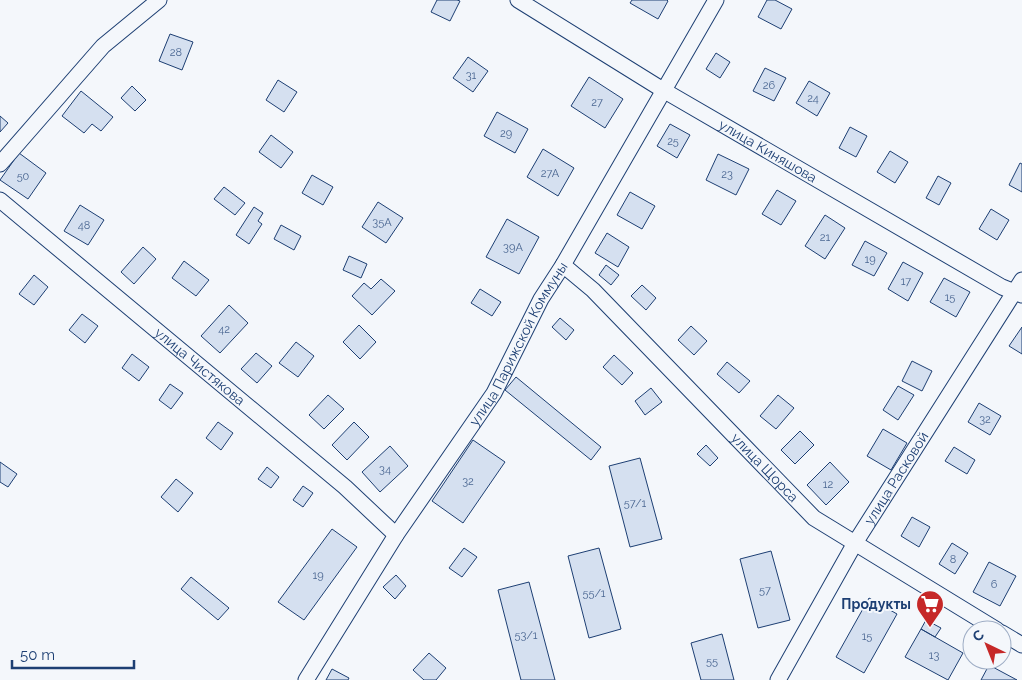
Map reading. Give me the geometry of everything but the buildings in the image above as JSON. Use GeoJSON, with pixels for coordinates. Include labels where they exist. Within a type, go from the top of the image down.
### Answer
{"type":"FeatureCollection","features":[{"type":"Feature","properties":{"kind":"street"},"geometry":{"type":"LineString","coordinates":[[0,164],[103,46],[159,0]]}},
{"type":"Feature","properties":{"kind":"street","name":"улица Киняшова"},"geometry":{"type":"LineString","coordinates":[[518,0],[663,90],[1002,287],[1020,289]]}},
{"type":"Feature","properties":{"kind":"street","name":"улица Парижской Коммуны"},"geometry":{"type":"LineString","coordinates":[[306,680],[396,535],[494,393],[541,299],[563,265],[716,0]]}},
{"type":"Feature","properties":{"kind":"street","name":"улица Чистякова"},"geometry":{"type":"LineString","coordinates":[[0,200],[345,487],[396,535]]}},
{"type":"Feature","properties":{"kind":"street","name":"улица Щорса"},"geometry":{"type":"LineString","coordinates":[[563,265],[593,290],[814,518],[980,620]]}},
{"type":"Feature","properties":{"kind":"street","name":"улица Расковой"},"geometry":{"type":"LineString","coordinates":[[778,680],[855,544],[1020,289]]}},
{"type":"Feature","properties":{"kind":"place","name":"Продукты"},"geometry":{"type":"Point","coordinates":[930,628]}}]}
